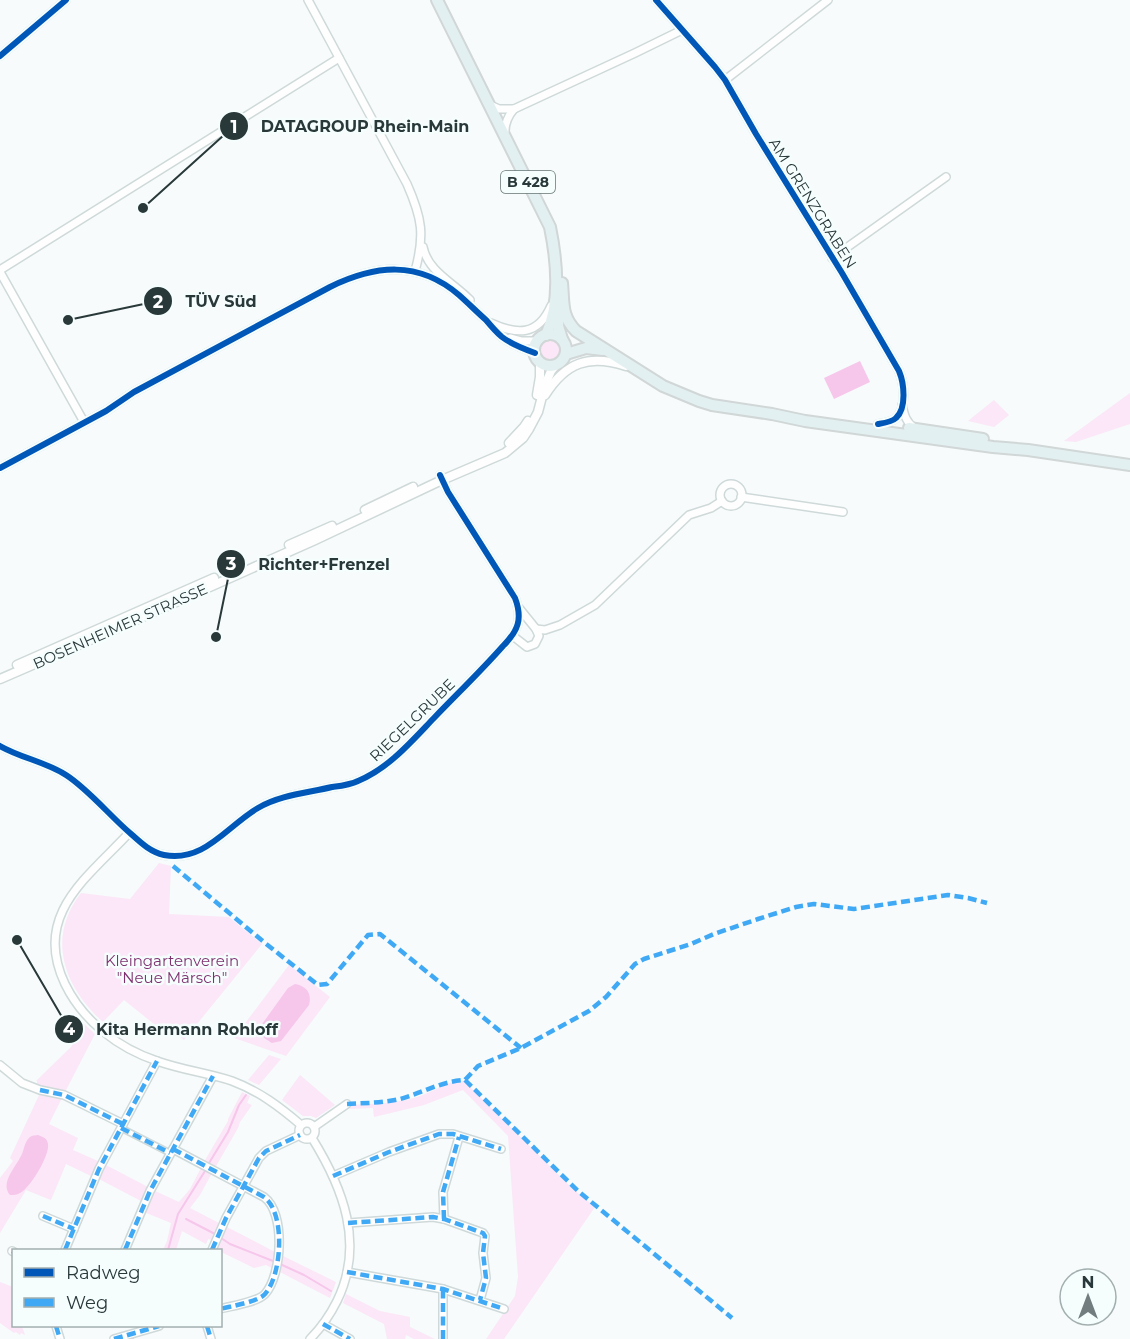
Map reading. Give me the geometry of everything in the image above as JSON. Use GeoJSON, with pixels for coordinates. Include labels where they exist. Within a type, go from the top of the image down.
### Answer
{"type":"FeatureCollection","features":[{"type":"Feature","properties":{"kind":"main road","name":"B 428"},"geometry":{"type":"LineString","coordinates":[[437,0],[550,227],[563,307],[567,320],[576,331],[663,386],[699,402],[805,421],[1130,465]]}},
{"type":"Feature","properties":{"kind":"main road","name":"B 428"},"geometry":{"type":"LineString","coordinates":[[541,338],[550,326],[559,282]]}},
{"type":"Feature","properties":{"kind":"main road","name":"B 428"},"geometry":{"type":"LineString","coordinates":[[559,282],[558,326],[563,340],[604,349]]}},
{"type":"Feature","properties":{"kind":"main road"},"geometry":{"type":"LineString","coordinates":[[554,334],[563,340],[566,354],[560,363],[550,366],[537,358],[534,349],[541,338],[554,334]]}},
{"type":"Feature","properties":{"kind":"main road"},"geometry":{"type":"LineString","coordinates":[[566,354],[586,348],[604,349]]}},
{"type":"Feature","properties":{"kind":"main road","name":"B 428"},"geometry":{"type":"LineString","coordinates":[[772,414],[805,414],[966,436],[1028,450]]}},
{"type":"Feature","properties":{"kind":"street"},"geometry":{"type":"LineString","coordinates":[[0,56],[66,0]]}},
{"type":"Feature","properties":{"kind":"street"},"geometry":{"type":"LineString","coordinates":[[308,0],[407,184],[415,203],[425,255],[434,269],[462,291],[482,313],[486,321],[506,336],[521,341],[541,338]]}},
{"type":"Feature","properties":{"kind":"street","name":"AM GRENZGRABEN"},"geometry":{"type":"LineString","coordinates":[[656,0],[724,80],[899,371],[904,386],[902,404],[906,419],[912,427],[920,430]]}},
{"type":"Feature","properties":{"kind":"street"},"geometry":{"type":"LineString","coordinates":[[724,80],[828,0]]}},
{"type":"Feature","properties":{"kind":"street"},"geometry":{"type":"LineString","coordinates":[[506,137],[505,124],[508,115],[514,109],[682,30]]}},
{"type":"Feature","properties":{"kind":"street"},"geometry":{"type":"LineString","coordinates":[[84,422],[0,271],[339,58]]}},
{"type":"Feature","properties":{"kind":"street"},"geometry":{"type":"LineString","coordinates":[[490,105],[499,109],[514,109]]}},
{"type":"Feature","properties":{"kind":"street"},"geometry":{"type":"LineString","coordinates":[[832,258],[946,177]]}},
{"type":"Feature","properties":{"kind":"street"},"geometry":{"type":"LineString","coordinates":[[415,271],[421,250],[421,235]]}},
{"type":"Feature","properties":{"kind":"street"},"geometry":{"type":"LineString","coordinates":[[0,468],[106,411],[134,392],[337,283],[370,271],[396,269],[415,271],[440,282],[457,294],[500,336],[537,358]]}},
{"type":"Feature","properties":{"kind":"street"},"geometry":{"type":"LineString","coordinates":[[486,321],[506,330],[531,329],[541,323],[547,315],[559,282]]}},
{"type":"Feature","properties":{"kind":"street","name":"BOSENHEIMER STRASSE"},"geometry":{"type":"LineString","coordinates":[[0,679],[315,540],[505,447],[524,427],[533,407],[540,377],[537,358]]}},
{"type":"Feature","properties":{"kind":"street"},"geometry":{"type":"LineString","coordinates":[[540,402],[559,376],[569,368],[581,363],[608,361],[637,369]]}},
{"type":"Feature","properties":{"kind":"street","name":"BOSENHEIMER STRASSE"},"geometry":{"type":"LineString","coordinates":[[0,672],[441,478],[505,453],[524,438],[538,412],[551,370],[556,365]]}},
{"type":"Feature","properties":{"kind":"street"},"geometry":{"type":"LineString","coordinates":[[878,424],[896,418],[902,404]]}},
{"type":"Feature","properties":{"kind":"street"},"geometry":{"type":"LineString","coordinates":[[441,478],[519,608],[536,629],[539,636],[535,644],[527,646],[513,636],[517,630],[519,608]]}},
{"type":"Feature","properties":{"kind":"street"},"geometry":{"type":"LineString","coordinates":[[729,484],[738,487],[741,491],[739,502],[727,505],[722,501],[721,489],[729,484]]}},
{"type":"Feature","properties":{"kind":"street"},"geometry":{"type":"LineString","coordinates":[[741,497],[843,512]]}},
{"type":"Feature","properties":{"kind":"street"},"geometry":{"type":"LineString","coordinates":[[536,629],[545,630],[560,625],[595,605],[689,516],[711,508],[722,501]]}},
{"type":"Feature","properties":{"kind":"street","name":"RIEGELGRUBE"},"geometry":{"type":"LineString","coordinates":[[0,746],[67,776],[153,851],[164,855],[183,856],[200,851],[257,809],[280,798],[354,783],[374,774],[413,741],[513,636]]}},
{"type":"Feature","properties":{"kind":"street"},"geometry":{"type":"LineString","coordinates":[[129,832],[69,898],[58,922],[55,934],[61,975],[80,1010],[90,1021],[116,1041],[141,1055],[232,1082],[264,1096],[301,1125]]}},
{"type":"Feature","properties":{"kind":"street"},"geometry":{"type":"LineString","coordinates":[[66,1249],[99,1169],[156,1061]]}},
{"type":"Feature","properties":{"kind":"street"},"geometry":{"type":"LineString","coordinates":[[0,1065],[22,1083],[64,1095],[171,1151],[243,1185],[272,1204],[279,1230],[278,1257],[272,1280],[265,1294],[256,1299],[222,1308]]}},
{"type":"Feature","properties":{"kind":"street"},"geometry":{"type":"LineString","coordinates":[[126,1249],[150,1191],[213,1076]]}},
{"type":"Feature","properties":{"kind":"street"},"geometry":{"type":"LineString","coordinates":[[314,1127],[347,1104]]}},
{"type":"Feature","properties":{"kind":"street"},"geometry":{"type":"LineString","coordinates":[[301,1125],[308,1123],[314,1127]]}},
{"type":"Feature","properties":{"kind":"street"},"geometry":{"type":"LineString","coordinates":[[301,1125],[300,1135],[304,1139],[312,1138]]}},
{"type":"Feature","properties":{"kind":"street"},"geometry":{"type":"LineString","coordinates":[[312,1138],[315,1132],[314,1127]]}},
{"type":"Feature","properties":{"kind":"street"},"geometry":{"type":"LineString","coordinates":[[333,1176],[439,1134],[453,1134],[501,1149]]}},
{"type":"Feature","properties":{"kind":"street"},"geometry":{"type":"LineString","coordinates":[[213,1249],[226,1218],[261,1155],[300,1135]]}},
{"type":"Feature","properties":{"kind":"street"},"geometry":{"type":"LineString","coordinates":[[444,1219],[443,1192],[459,1137]]}},
{"type":"Feature","properties":{"kind":"street"},"geometry":{"type":"LineString","coordinates":[[310,1339],[338,1299],[347,1272],[350,1248],[348,1223],[339,1190],[312,1138]]}},
{"type":"Feature","properties":{"kind":"street"},"geometry":{"type":"LineString","coordinates":[[43,1216],[74,1229]]}},
{"type":"Feature","properties":{"kind":"street"},"geometry":{"type":"LineString","coordinates":[[348,1223],[433,1217],[483,1233],[486,1278],[480,1300]]}},
{"type":"Feature","properties":{"kind":"street"},"geometry":{"type":"LineString","coordinates":[[347,1272],[443,1289],[504,1309]]}},
{"type":"Feature","properties":{"kind":"street"},"geometry":{"type":"LineString","coordinates":[[443,1289],[443,1339]]}},
{"type":"Feature","properties":{"kind":"street"},"geometry":{"type":"LineString","coordinates":[[322,1324],[350,1339]]}},
{"type":"Feature","properties":{"kind":"street"},"geometry":{"type":"LineString","coordinates":[[114,1339],[156,1327]]}},
{"type":"Feature","properties":{"kind":"green space"},"geometry":{"type":"Polygon","coordinates":[[[550,338],[558,342],[562,350],[558,358],[550,362],[542,358],[538,350],[542,342],[550,338]]]}},
{"type":"Feature","properties":{"kind":"green space"},"geometry":{"type":"Polygon","coordinates":[[[1130,393],[1130,424],[1076,442],[1064,441],[1130,393]]]}},
{"type":"Feature","properties":{"kind":"green space"},"geometry":{"type":"Polygon","coordinates":[[[994,400],[1009,415],[994,427],[968,421],[994,400]]]}},
{"type":"Feature","properties":{"kind":"green space","name":"Kleingartenverein \"Neue Märsch\""},"geometry":{"type":"Polygon","coordinates":[[[159,863],[171,866],[169,914],[229,917],[262,944],[184,1040],[163,1023],[159,1028],[124,1000],[103,1022],[78,993],[64,961],[62,944],[64,927],[70,910],[81,893],[130,899],[159,863]]]}},
{"type":"Feature","properties":{"kind":"green space"},"geometry":{"type":"Polygon","coordinates":[[[289,965],[330,997],[286,1056],[234,1038],[289,965]]]}},
{"type":"Feature","properties":{"kind":"green space"},"geometry":{"type":"Polygon","coordinates":[[[84,1024],[95,1034],[65,1092],[37,1085],[36,1081],[71,1047],[84,1024]]]}},
{"type":"Feature","properties":{"kind":"green space"},"geometry":{"type":"Polygon","coordinates":[[[269,1055],[281,1059],[259,1085],[248,1080],[269,1055]]]}},
{"type":"Feature","properties":{"kind":"green space"},"geometry":{"type":"Polygon","coordinates":[[[300,1075],[335,1105],[316,1118],[303,1116],[282,1100],[300,1075]]]}},
{"type":"Feature","properties":{"kind":"green space"},"geometry":{"type":"Polygon","coordinates":[[[455,1081],[464,1081],[572,1188],[595,1207],[504,1339],[486,1339],[515,1296],[518,1277],[508,1136],[463,1090],[424,1105],[374,1117],[373,1108],[349,1109],[353,1105],[412,1099],[455,1081]]]}},
{"type":"Feature","properties":{"kind":"green space"},"geometry":{"type":"Polygon","coordinates":[[[242,1092],[250,1096],[247,1103],[252,1105],[215,1168],[204,1162],[242,1092]]]}},
{"type":"Feature","properties":{"kind":"green space"},"geometry":{"type":"Polygon","coordinates":[[[40,1093],[62,1098],[49,1124],[78,1138],[73,1150],[98,1161],[91,1176],[66,1164],[51,1200],[26,1190],[0,1233],[0,1178],[13,1161],[10,1158],[40,1093]]]}},
{"type":"Feature","properties":{"kind":"green space"},"geometry":{"type":"Polygon","coordinates":[[[104,1164],[148,1187],[141,1201],[97,1178],[104,1164]]]}},
{"type":"Feature","properties":{"kind":"green space"},"geometry":{"type":"Polygon","coordinates":[[[201,1168],[212,1173],[190,1208],[219,1223],[212,1240],[208,1239],[206,1244],[182,1231],[176,1249],[163,1249],[171,1223],[144,1212],[153,1190],[179,1202],[190,1189],[201,1168]]]}},
{"type":"Feature","properties":{"kind":"green space"},"geometry":{"type":"Polygon","coordinates":[[[225,1226],[275,1252],[272,1268],[266,1265],[254,1268],[222,1252],[222,1249],[215,1249],[225,1226]]]}},
{"type":"Feature","properties":{"kind":"green space"},"geometry":{"type":"Polygon","coordinates":[[[281,1255],[336,1282],[330,1298],[278,1271],[281,1255]]]}},
{"type":"Feature","properties":{"kind":"green space"},"geometry":{"type":"Polygon","coordinates":[[[0,1282],[12,1287],[12,1327],[22,1327],[25,1335],[14,1333],[0,1323],[0,1282]]]}},
{"type":"Feature","properties":{"kind":"green space"},"geometry":{"type":"Polygon","coordinates":[[[346,1294],[380,1311],[410,1317],[410,1327],[435,1339],[414,1339],[406,1335],[405,1339],[387,1339],[384,1324],[343,1303],[346,1294]]]}},
{"type":"Feature","properties":{"kind":"shaded area"},"geometry":{"type":"Polygon","coordinates":[[[860,361],[870,382],[834,399],[824,378],[860,361]]]}},
{"type":"Feature","properties":{"kind":"shaded area"},"geometry":{"type":"Polygon","coordinates":[[[295,984],[308,991],[309,1005],[281,1041],[272,1043],[262,1035],[260,1027],[288,988],[295,984]]]}},
{"type":"Feature","properties":{"kind":"shaded area"},"geometry":{"type":"Polygon","coordinates":[[[38,1135],[46,1139],[48,1144],[43,1163],[24,1190],[10,1195],[7,1186],[10,1176],[27,1140],[31,1136],[38,1135]]]}},
{"type":"Feature","properties":{"kind":"waterway"},"geometry":{"type":"LineString","coordinates":[[209,1163],[228,1132],[239,1105],[246,1095]]}},
{"type":"Feature","properties":{"kind":"waterway"},"geometry":{"type":"LineString","coordinates":[[168,1249],[178,1214],[205,1171]]}},
{"type":"Feature","properties":{"kind":"waterway"},"geometry":{"type":"LineString","coordinates":[[186,1219],[215,1234]]}},
{"type":"Feature","properties":{"kind":"waterway"},"geometry":{"type":"LineString","coordinates":[[221,1238],[230,1244],[273,1261]]}},
{"type":"Feature","properties":{"kind":"waterway"},"geometry":{"type":"LineString","coordinates":[[280,1264],[331,1291]]}},
{"type":"Feature","properties":{"kind":"marked path"},"geometry":{"type":"LineString","coordinates":[[173,866],[318,985],[327,984],[368,935],[380,934],[521,1048]]}},
{"type":"Feature","properties":{"kind":"marked path"},"geometry":{"type":"LineString","coordinates":[[347,1104],[394,1100],[465,1080],[478,1066],[521,1048],[589,1011],[606,997],[635,964],[644,959],[796,907],[814,904],[854,909],[948,895],[987,903]]}},
{"type":"Feature","properties":{"kind":"marked path"},"geometry":{"type":"LineString","coordinates":[[65,1249],[99,1169],[157,1061]]}},
{"type":"Feature","properties":{"kind":"marked path"},"geometry":{"type":"LineString","coordinates":[[125,1249],[150,1191],[213,1076]]}},
{"type":"Feature","properties":{"kind":"marked path"},"geometry":{"type":"LineString","coordinates":[[465,1080],[578,1191],[732,1318]]}},
{"type":"Feature","properties":{"kind":"marked path"},"geometry":{"type":"LineString","coordinates":[[40,1090],[64,1095],[123,1124]]}},
{"type":"Feature","properties":{"kind":"marked path"},"geometry":{"type":"LineString","coordinates":[[121,1128],[170,1153]]}},
{"type":"Feature","properties":{"kind":"marked path"},"geometry":{"type":"LineString","coordinates":[[333,1176],[439,1134],[453,1134],[501,1149]]}},
{"type":"Feature","properties":{"kind":"marked path"},"geometry":{"type":"LineString","coordinates":[[212,1249],[226,1218],[259,1158],[266,1151],[300,1135]]}},
{"type":"Feature","properties":{"kind":"marked path"},"geometry":{"type":"LineString","coordinates":[[444,1219],[443,1192],[459,1137]]}},
{"type":"Feature","properties":{"kind":"marked path"},"geometry":{"type":"LineString","coordinates":[[173,1149],[264,1197],[276,1216],[278,1259],[271,1285],[262,1297],[222,1308]]}},
{"type":"Feature","properties":{"kind":"marked path"},"geometry":{"type":"LineString","coordinates":[[43,1216],[74,1229]]}},
{"type":"Feature","properties":{"kind":"marked path"},"geometry":{"type":"LineString","coordinates":[[348,1223],[433,1217],[483,1233],[486,1278],[480,1300]]}},
{"type":"Feature","properties":{"kind":"marked path"},"geometry":{"type":"LineString","coordinates":[[347,1272],[443,1289],[504,1309]]}},
{"type":"Feature","properties":{"kind":"marked path"},"geometry":{"type":"LineString","coordinates":[[443,1289],[443,1339]]}},
{"type":"Feature","properties":{"kind":"marked path"},"geometry":{"type":"LineString","coordinates":[[323,1324],[350,1339]]}},
{"type":"Feature","properties":{"kind":"marked path"},"geometry":{"type":"LineString","coordinates":[[56,1327],[60,1339]]}},
{"type":"Feature","properties":{"kind":"marked path"},"geometry":{"type":"LineString","coordinates":[[114,1339],[156,1327]]}},
{"type":"Feature","properties":{"kind":"marked path"},"geometry":{"type":"LineString","coordinates":[[207,1327],[211,1339]]}},
{"type":"Feature","properties":{"kind":"cycle path"},"geometry":{"type":"LineString","coordinates":[[0,56],[66,0]]}},
{"type":"Feature","properties":{"kind":"cycle path"},"geometry":{"type":"LineString","coordinates":[[656,0],[725,80],[899,371],[903,389],[902,408],[894,419],[878,424]]}},
{"type":"Feature","properties":{"kind":"cycle path"},"geometry":{"type":"LineString","coordinates":[[0,468],[106,411],[134,392],[330,287],[363,274],[396,270],[412,271],[428,276],[459,295],[502,337],[535,353]]}},
{"type":"Feature","properties":{"kind":"cycle path"},"geometry":{"type":"LineString","coordinates":[[0,746],[66,775],[141,843],[154,852],[164,855],[191,854],[214,841],[258,808],[275,800],[348,784],[369,776],[390,762],[417,736],[508,640],[518,624],[519,612],[515,598],[448,492],[440,475]]}},
{"type":"Feature","properties":{"kind":"place","name":"DATAGROUP Rhein-Main"},"geometry":{"type":"Point","coordinates":[143,208]}},
{"type":"Feature","properties":{"kind":"place","name":"TÜV Süd"},"geometry":{"type":"Point","coordinates":[68,320]}},
{"type":"Feature","properties":{"kind":"place","name":"Richter+Frenzel"},"geometry":{"type":"Point","coordinates":[216,637]}},
{"type":"Feature","properties":{"kind":"place","name":"Kita Hermann Rohloff"},"geometry":{"type":"Point","coordinates":[17,940]}}]}
